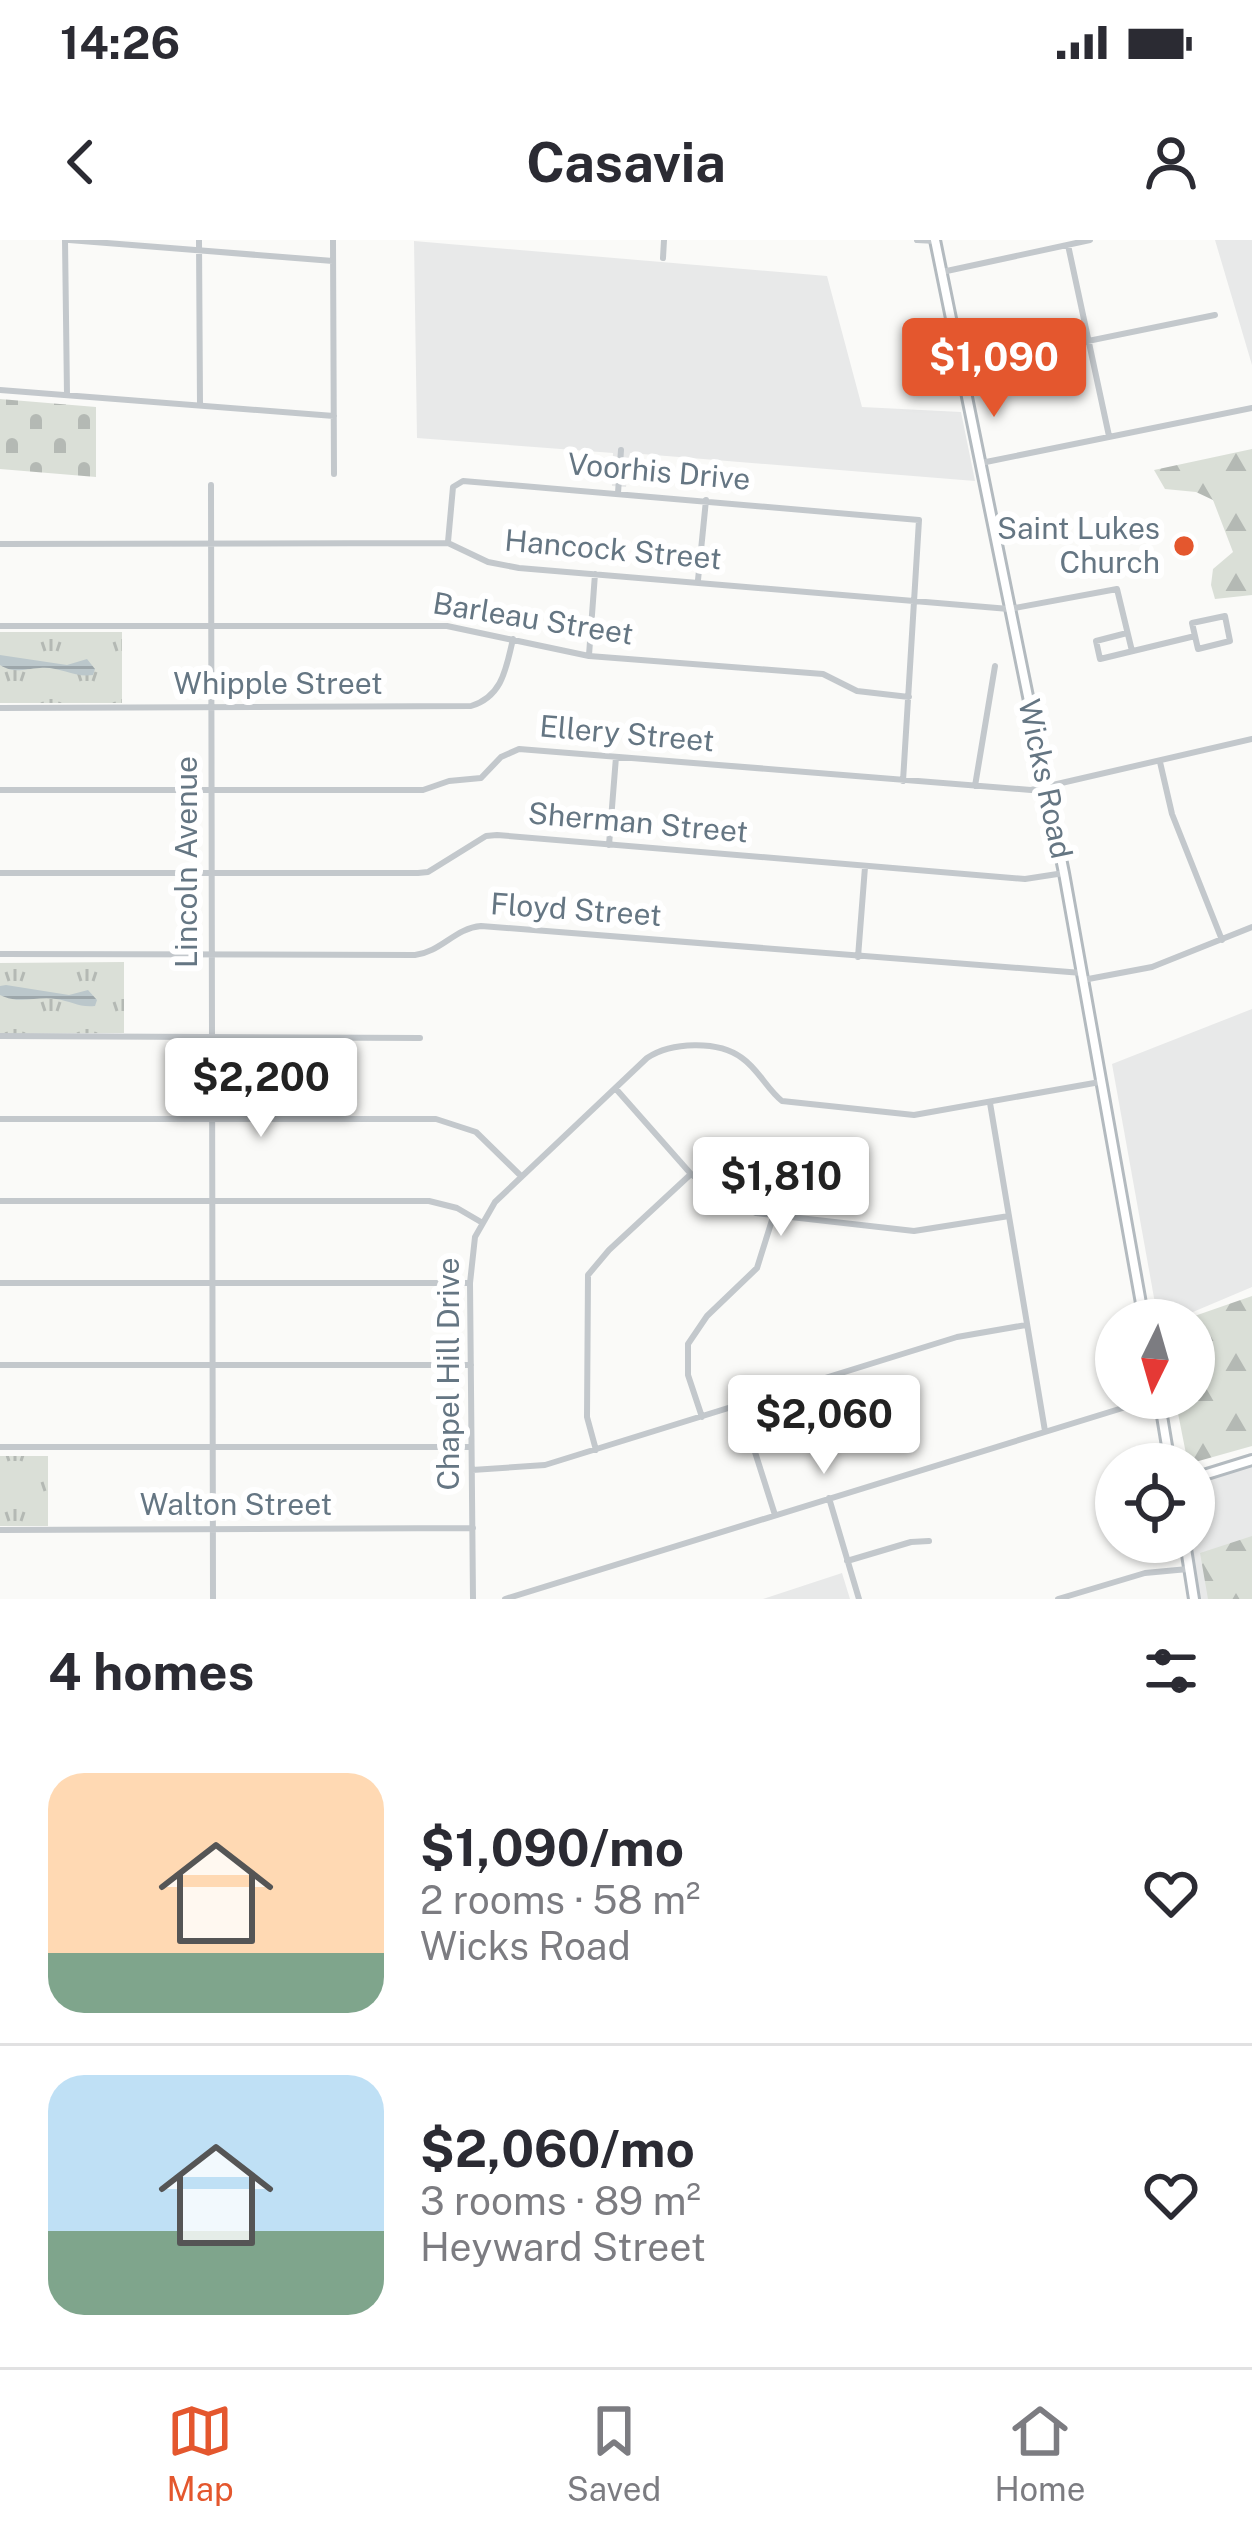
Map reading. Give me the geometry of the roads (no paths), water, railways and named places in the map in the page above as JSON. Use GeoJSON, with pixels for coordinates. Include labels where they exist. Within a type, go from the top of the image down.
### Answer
{"type":"FeatureCollection","features":[{"type":"Feature","properties":{"kind":"main road","name":"Wicks Road"},"geometry":{"type":"LineString","coordinates":[[936,241],[1064,873],[1140,1299]]}},
{"type":"Feature","properties":{"kind":"main road"},"geometry":{"type":"LineString","coordinates":[[1215,1471],[1252,1460]]}},
{"type":"Feature","properties":{"kind":"main road"},"geometry":{"type":"LineString","coordinates":[[1189,1563],[1194,1599]]}},
{"type":"Feature","properties":{"kind":"street"},"geometry":{"type":"LineString","coordinates":[[67,395],[67,240],[334,261]]}},
{"type":"Feature","properties":{"kind":"street"},"geometry":{"type":"LineString","coordinates":[[199,240],[200,406]]}},
{"type":"Feature","properties":{"kind":"street"},"geometry":{"type":"LineString","coordinates":[[333,240],[334,474]]}},
{"type":"Feature","properties":{"kind":"street"},"geometry":{"type":"LineString","coordinates":[[663,258],[664,240]]}},
{"type":"Feature","properties":{"kind":"street"},"geometry":{"type":"LineString","coordinates":[[917,240],[936,241]]}},
{"type":"Feature","properties":{"kind":"street"},"geometry":{"type":"LineString","coordinates":[[942,272],[1090,240]]}},
{"type":"Feature","properties":{"kind":"street"},"geometry":{"type":"LineString","coordinates":[[1068,245],[1109,436]]}},
{"type":"Feature","properties":{"kind":"street"},"geometry":{"type":"LineString","coordinates":[[962,368],[1214,315]]}},
{"type":"Feature","properties":{"kind":"street"},"geometry":{"type":"LineString","coordinates":[[0,390],[334,416]]}},
{"type":"Feature","properties":{"kind":"street"},"geometry":{"type":"LineString","coordinates":[[981,463],[1252,407]]}},
{"type":"Feature","properties":{"kind":"street"},"geometry":{"type":"LineString","coordinates":[[618,493],[621,450]]}},
{"type":"Feature","properties":{"kind":"street","name":"Voorhis Drive"},"geometry":{"type":"LineString","coordinates":[[448,543],[456,482],[919,520],[916,600]]}},
{"type":"Feature","properties":{"kind":"street","name":"Lincoln Avenue"},"geometry":{"type":"LineString","coordinates":[[211,485],[213,1599]]}},
{"type":"Feature","properties":{"kind":"street"},"geometry":{"type":"LineString","coordinates":[[698,582],[706,500]]}},
{"type":"Feature","properties":{"kind":"street","name":"Hancock Street"},"geometry":{"type":"LineString","coordinates":[[0,544],[448,543],[502,566],[1009,609],[1117,589],[1128,633]]}},
{"type":"Feature","properties":{"kind":"street"},"geometry":{"type":"LineString","coordinates":[[589,656],[595,574]]}},
{"type":"Feature","properties":{"kind":"street"},"geometry":{"type":"LineString","coordinates":[[903,781],[916,600]]}},
{"type":"Feature","properties":{"kind":"street"},"geometry":{"type":"LineString","coordinates":[[1225,616],[1230,641],[1198,649],[1195,636],[1192,623],[1225,616]]}},
{"type":"Feature","properties":{"kind":"street","name":"Barleau Street"},"geometry":{"type":"LineString","coordinates":[[0,626],[424,625],[589,656],[823,674],[856,691],[909,697]]}},
{"type":"Feature","properties":{"kind":"street"},"geometry":{"type":"LineString","coordinates":[[1132,651],[1128,633],[1096,641],[1100,659],[1195,636]]}},
{"type":"Feature","properties":{"kind":"street","name":"Whipple Street"},"geometry":{"type":"LineString","coordinates":[[0,708],[471,706],[484,702],[502,682],[513,639]]}},
{"type":"Feature","properties":{"kind":"street"},"geometry":{"type":"LineString","coordinates":[[975,786],[995,665]]}},
{"type":"Feature","properties":{"kind":"street","name":"Ellery Street"},"geometry":{"type":"LineString","coordinates":[[0,790],[422,790],[481,778],[500,757],[519,749],[903,781],[1047,788],[1252,740]]}},
{"type":"Feature","properties":{"kind":"street"},"geometry":{"type":"LineString","coordinates":[[609,845],[616,757]]}},
{"type":"Feature","properties":{"kind":"street"},"geometry":{"type":"LineString","coordinates":[[1160,761],[1172,814],[1222,940]]}},
{"type":"Feature","properties":{"kind":"street","name":"Sherman Street"},"geometry":{"type":"LineString","coordinates":[[0,873],[418,873],[428,872],[486,836],[1025,879],[1064,873]]}},
{"type":"Feature","properties":{"kind":"street"},"geometry":{"type":"LineString","coordinates":[[858,957],[865,867]]}},
{"type":"Feature","properties":{"kind":"street","name":"Floyd Street"},"geometry":{"type":"LineString","coordinates":[[0,954],[415,955],[426,954],[463,929],[481,926],[1083,977],[1152,967],[1252,927]]}},
{"type":"Feature","properties":{"kind":"street"},"geometry":{"type":"LineString","coordinates":[[0,1036],[420,1038]]}},
{"type":"Feature","properties":{"kind":"street","name":"Chapel Hill Drive"},"geometry":{"type":"LineString","coordinates":[[473,1599],[470,1283],[471,1256],[481,1222],[521,1176],[647,1058],[673,1046],[732,1051],[775,1096],[794,1105],[914,1115],[1104,1081]]}},
{"type":"Feature","properties":{"kind":"street"},"geometry":{"type":"LineString","coordinates":[[616,1088],[692,1174],[726,1200],[773,1217],[914,1231],[1009,1216]]}},
{"type":"Feature","properties":{"kind":"street"},"geometry":{"type":"LineString","coordinates":[[990,1102],[1045,1431]]}},
{"type":"Feature","properties":{"kind":"street"},"geometry":{"type":"LineString","coordinates":[[0,1119],[436,1119],[462,1125],[489,1140],[521,1176]]}},
{"type":"Feature","properties":{"kind":"street"},"geometry":{"type":"LineString","coordinates":[[596,1450],[586,1417],[589,1275],[609,1250],[692,1174]]}},
{"type":"Feature","properties":{"kind":"street"},"geometry":{"type":"LineString","coordinates":[[0,1201],[429,1201],[457,1208],[481,1222]]}},
{"type":"Feature","properties":{"kind":"street"},"geometry":{"type":"LineString","coordinates":[[702,1417],[688,1375],[688,1344],[707,1316],[758,1268],[773,1217]]}},
{"type":"Feature","properties":{"kind":"street"},"geometry":{"type":"LineString","coordinates":[[0,1283],[470,1283]]}},
{"type":"Feature","properties":{"kind":"street"},"geometry":{"type":"LineString","coordinates":[[472,1470],[530,1468],[957,1337],[1026,1324]]}},
{"type":"Feature","properties":{"kind":"street"},"geometry":{"type":"LineString","coordinates":[[0,1366],[471,1365]]}},
{"type":"Feature","properties":{"kind":"street"},"geometry":{"type":"LineString","coordinates":[[740,1405],[775,1515]]}},
{"type":"Feature","properties":{"kind":"street"},"geometry":{"type":"LineString","coordinates":[[505,1599],[1095,1416]]}},
{"type":"Feature","properties":{"kind":"street"},"geometry":{"type":"LineString","coordinates":[[0,1448],[472,1447]]}},
{"type":"Feature","properties":{"kind":"street"},"geometry":{"type":"LineString","coordinates":[[829,1498],[859,1599]]}},
{"type":"Feature","properties":{"kind":"street","name":"Walton Street"},"geometry":{"type":"LineString","coordinates":[[0,1530],[472,1528]]}},
{"type":"Feature","properties":{"kind":"street"},"geometry":{"type":"LineString","coordinates":[[847,1561],[929,1541]]}},
{"type":"Feature","properties":{"kind":"street"},"geometry":{"type":"LineString","coordinates":[[1058,1599],[1144,1573],[1190,1569]]}},
{"type":"Feature","properties":{"kind":"street"},"geometry":{"type":"LineString","coordinates":[[1102,1585],[1105,1599]]}},
{"type":"Feature","properties":{"kind":"place","name":"Saint Lukes Church"},"geometry":{"type":"Point","coordinates":[1184,546]}}]}
